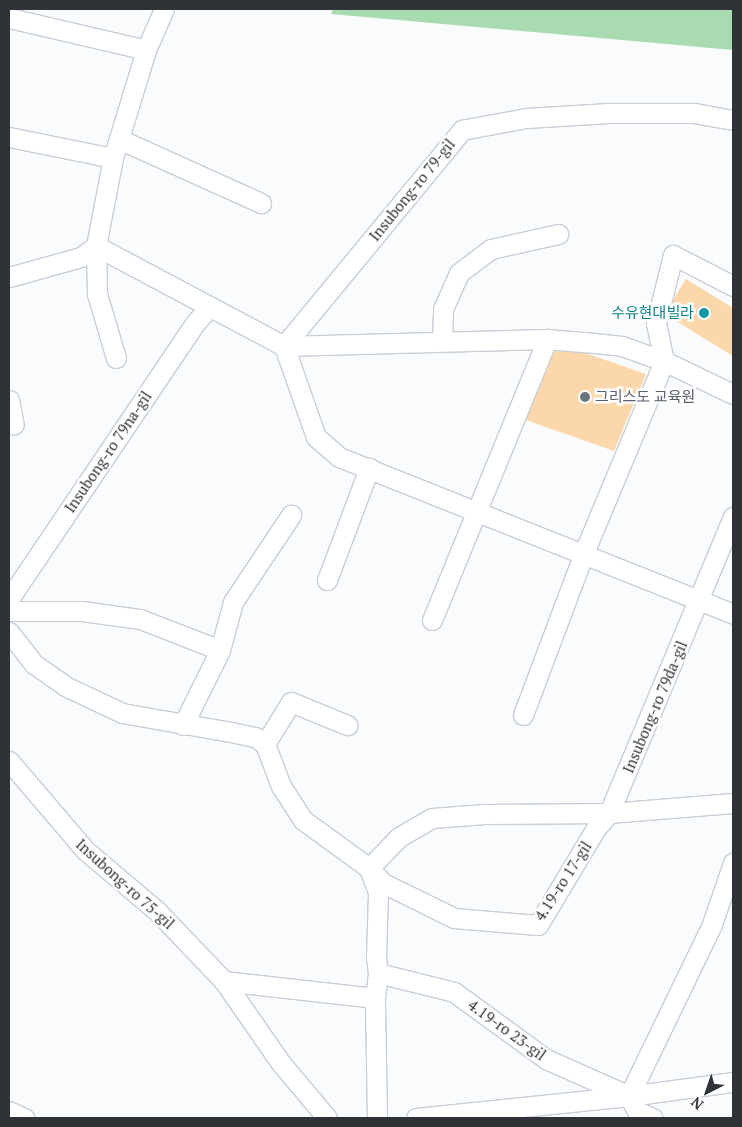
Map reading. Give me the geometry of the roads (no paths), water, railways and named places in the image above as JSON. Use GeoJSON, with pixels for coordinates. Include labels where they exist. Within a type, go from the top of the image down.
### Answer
{"type":"FeatureCollection","features":[{"type":"Feature","properties":{"kind":"street"},"geometry":{"type":"LineString","coordinates":[[116,358],[97,294],[96,246],[113,158],[146,50],[164,9]]}},
{"type":"Feature","properties":{"kind":"street"},"geometry":{"type":"LineString","coordinates":[[9,18],[146,50]]}},
{"type":"Feature","properties":{"kind":"street","name":"Insubong-ro 79-gil"},"geometry":{"type":"LineString","coordinates":[[284,346],[462,130],[526,118],[609,113],[695,113],[733,120]]}},
{"type":"Feature","properties":{"kind":"street"},"geometry":{"type":"LineString","coordinates":[[9,137],[113,158]]}},
{"type":"Feature","properties":{"kind":"street"},"geometry":{"type":"LineString","coordinates":[[119,139],[261,203]]}},
{"type":"Feature","properties":{"kind":"street"},"geometry":{"type":"LineString","coordinates":[[442,341],[443,309],[459,273],[491,249],[558,234]]}},
{"type":"Feature","properties":{"kind":"street"},"geometry":{"type":"LineString","coordinates":[[9,277],[81,257],[96,246]]}},
{"type":"Feature","properties":{"kind":"street"},"geometry":{"type":"LineString","coordinates":[[96,246],[284,346],[547,339],[622,346],[664,360],[733,394]]}},
{"type":"Feature","properties":{"kind":"street"},"geometry":{"type":"LineString","coordinates":[[523,715],[583,555],[664,360],[656,323],[674,255],[733,286]]}},
{"type":"Feature","properties":{"kind":"street","name":"Insubong-ro 79na-gil"},"geometry":{"type":"LineString","coordinates":[[9,599],[196,322],[210,307]]}},
{"type":"Feature","properties":{"kind":"street"},"geometry":{"type":"LineString","coordinates":[[432,620],[478,514],[547,339]]}},
{"type":"Feature","properties":{"kind":"street"},"geometry":{"type":"LineString","coordinates":[[284,346],[316,437],[340,457],[478,514],[733,614]]}},
{"type":"Feature","properties":{"kind":"street"},"geometry":{"type":"LineString","coordinates":[[9,400],[14,425]]}},
{"type":"Feature","properties":{"kind":"street"},"geometry":{"type":"LineString","coordinates":[[327,580],[369,468]]}},
{"type":"Feature","properties":{"kind":"street"},"geometry":{"type":"LineString","coordinates":[[183,725],[220,650],[232,602],[291,515]]}},
{"type":"Feature","properties":{"kind":"street"},"geometry":{"type":"LineString","coordinates":[[700,601],[733,517]]}},
{"type":"Feature","properties":{"kind":"street","name":"Insubong-ro 79da-gil"},"geometry":{"type":"LineString","coordinates":[[609,813],[700,601]]}},
{"type":"Feature","properties":{"kind":"street"},"geometry":{"type":"LineString","coordinates":[[9,611],[82,611],[140,619],[220,650]]}},
{"type":"Feature","properties":{"kind":"street"},"geometry":{"type":"LineString","coordinates":[[9,632],[34,664],[65,686],[122,713],[255,737],[265,744],[281,786],[303,820],[369,868],[378,892],[376,957],[378,973],[375,998],[377,1118]]}},
{"type":"Feature","properties":{"kind":"street"},"geometry":{"type":"LineString","coordinates":[[265,744],[291,702],[347,725]]}},
{"type":"Feature","properties":{"kind":"street","name":"Insubong-ro 75-gil"},"geometry":{"type":"LineString","coordinates":[[9,761],[85,850],[157,911],[224,981],[280,1062],[327,1118]]}},
{"type":"Feature","properties":{"kind":"street"},"geometry":{"type":"LineString","coordinates":[[369,868],[399,837],[432,818],[484,814],[609,813],[733,803]]}},
{"type":"Feature","properties":{"kind":"street","name":"4.19-ro 17-gil"},"geometry":{"type":"LineString","coordinates":[[369,868],[383,882],[454,918],[538,925],[596,828],[609,813]]}},
{"type":"Feature","properties":{"kind":"street"},"geometry":{"type":"LineString","coordinates":[[630,1096],[712,924],[733,863]]}},
{"type":"Feature","properties":{"kind":"street","name":"4.19-ro 23-gil"},"geometry":{"type":"LineString","coordinates":[[378,973],[454,992],[546,1059],[630,1096],[637,1111],[653,1118]]}},
{"type":"Feature","properties":{"kind":"street"},"geometry":{"type":"LineString","coordinates":[[224,981],[375,998]]}},
{"type":"Feature","properties":{"kind":"street"},"geometry":{"type":"LineString","coordinates":[[416,1118],[630,1096],[733,1082]]}},
{"type":"Feature","properties":{"kind":"street"},"geometry":{"type":"LineString","coordinates":[[9,1111],[24,1118]]}},
{"type":"Feature","properties":{"kind":"place","name":"수유현대빌라"},"geometry":{"type":"Point","coordinates":[704,313]}},
{"type":"Feature","properties":{"kind":"place","name":"그리스도 교육원"},"geometry":{"type":"Point","coordinates":[585,397]}}]}
